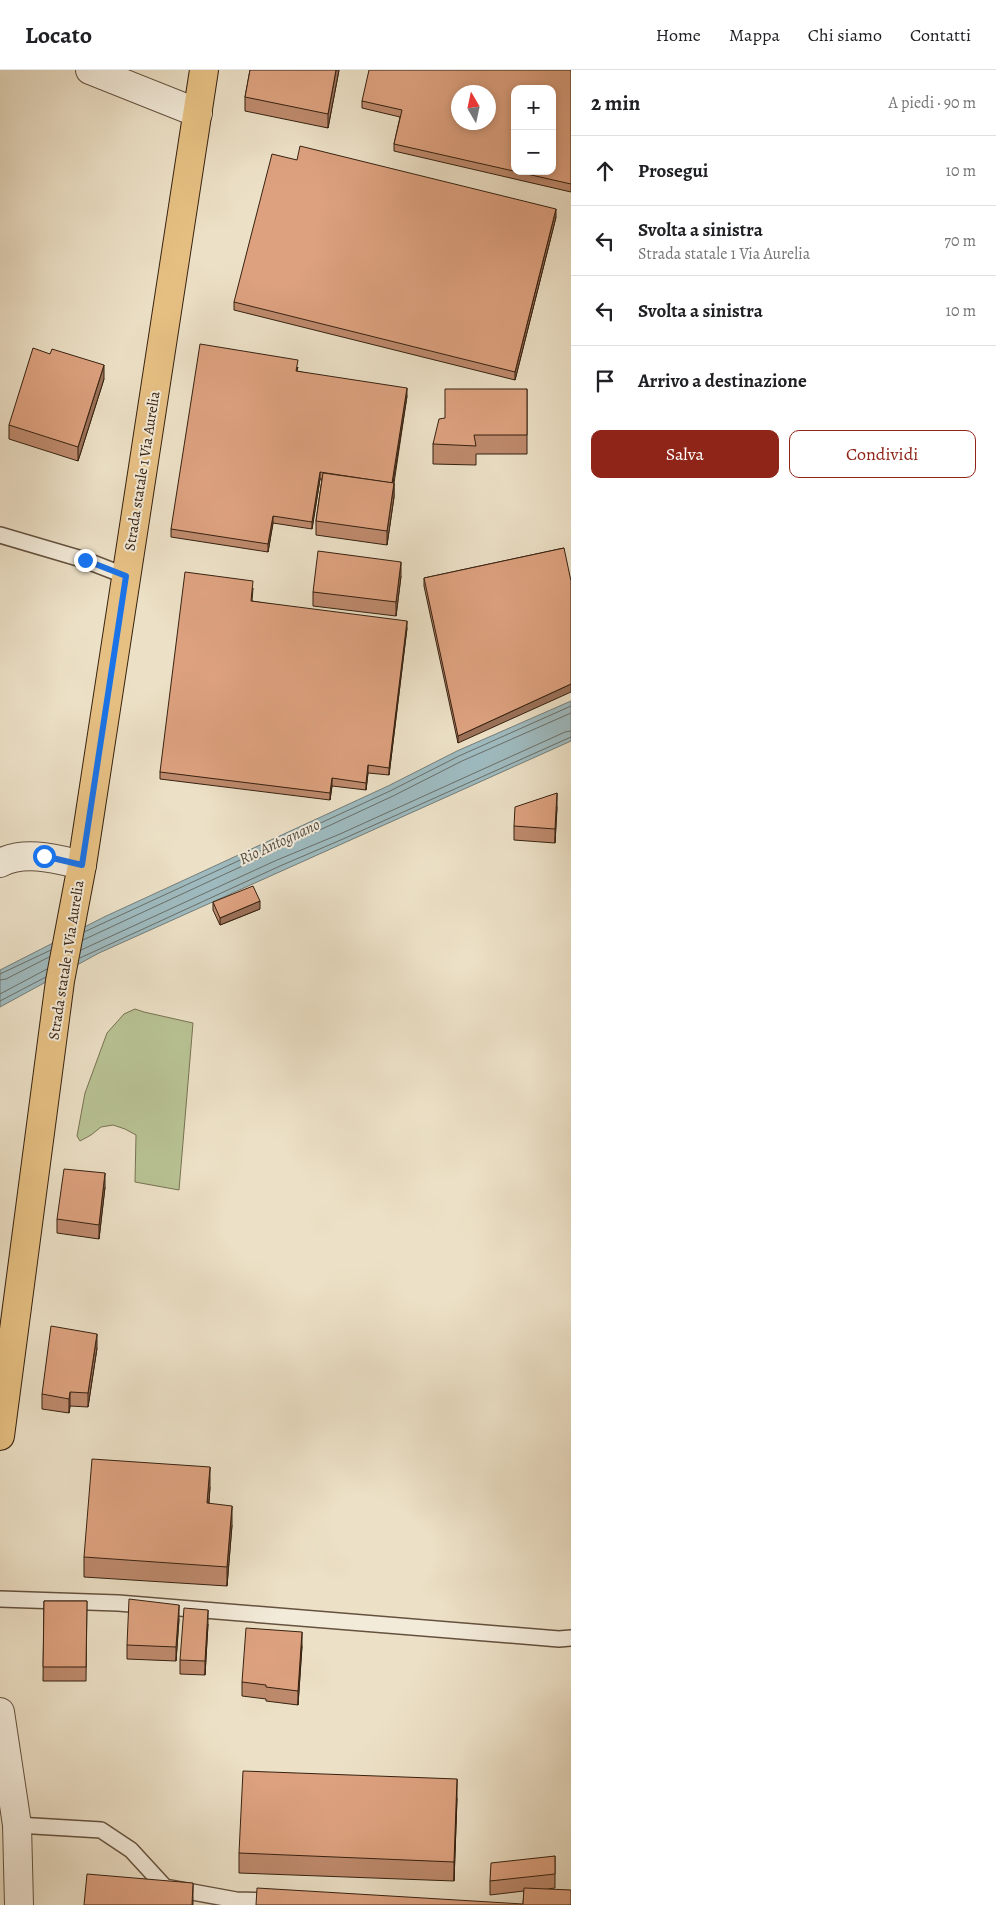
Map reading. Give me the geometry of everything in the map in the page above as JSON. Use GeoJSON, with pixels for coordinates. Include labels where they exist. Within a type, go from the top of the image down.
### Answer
{"type":"FeatureCollection","features":[{"type":"Feature","properties":{"kind":"main road","name":"Strada statale 1 Via Aurelia"},"geometry":{"type":"LineString","coordinates":[[0,1436],[60,981],[80,873],[204,70]]}},
{"type":"Feature","properties":{"kind":"street"},"geometry":{"type":"LineString","coordinates":[[90,70],[198,114]]}},
{"type":"Feature","properties":{"kind":"street"},"geometry":{"type":"LineString","coordinates":[[0,863],[7,859],[44,856],[80,873]]}},
{"type":"Feature","properties":{"kind":"street"},"geometry":{"type":"LineString","coordinates":[[0,1712],[17,1825],[19,1905]]}},
{"type":"Feature","properties":{"kind":"lane"},"geometry":{"type":"LineString","coordinates":[[0,535],[85,560],[126,576]]}},
{"type":"Feature","properties":{"kind":"lane"},"geometry":{"type":"LineString","coordinates":[[0,1599],[118,1603],[559,1639],[571,1638]]}},
{"type":"Feature","properties":{"kind":"lane"},"geometry":{"type":"LineString","coordinates":[[17,1825],[101,1830],[131,1850],[165,1887],[236,1900],[293,1902]]}},
{"type":"Feature","properties":{"kind":"green space"},"geometry":{"type":"Polygon","coordinates":[[[135,1009],[193,1023],[179,1190],[135,1182],[136,1135],[125,1129],[113,1125],[101,1127],[80,1141],[77,1136],[85,1093],[107,1033],[124,1014],[135,1009]]]}},
{"type":"Feature","properties":{"kind":"water","name":"Rio Antognano"},"geometry":{"type":"Polygon","coordinates":[[[571,701],[571,741],[99,953],[0,1007],[0,970],[104,917],[388,786],[457,751],[571,701]]]}},
{"type":"Feature","properties":{"kind":"building"},"geometry":{"type":"Polygon","coordinates":[[[250,70],[336,70],[328,114],[245,97],[250,70]]]}},
{"type":"Feature","properties":{"kind":"building"},"geometry":{"type":"Polygon","coordinates":[[[369,70],[571,70],[571,184],[531,175],[556,175],[556,85],[511,85],[511,170],[394,144],[402,110],[362,101],[369,70]]]}},
{"type":"Feature","properties":{"kind":"building"},"geometry":{"type":"Polygon","coordinates":[[[300,146],[556,209],[515,372],[234,302],[272,154],[297,160],[300,146]]]}},
{"type":"Feature","properties":{"kind":"building"},"geometry":{"type":"Polygon","coordinates":[[[200,344],[298,360],[296,371],[407,388],[392,483],[320,472],[312,522],[273,516],[268,544],[171,529],[200,344]]]}},
{"type":"Feature","properties":{"kind":"building"},"geometry":{"type":"Polygon","coordinates":[[[33,348],[50,354],[52,349],[104,365],[78,447],[9,425],[33,348]]]}},
{"type":"Feature","properties":{"kind":"building"},"geometry":{"type":"Polygon","coordinates":[[[445,389],[527,389],[527,435],[474,435],[476,446],[433,444],[439,419],[445,418],[445,389]]]}},
{"type":"Feature","properties":{"kind":"building"},"geometry":{"type":"Polygon","coordinates":[[[323,473],[394,483],[387,531],[316,521],[323,473]]]}},
{"type":"Feature","properties":{"kind":"building"},"geometry":{"type":"Polygon","coordinates":[[[564,548],[571,581],[571,684],[458,736],[424,578],[564,548]]]}},
{"type":"Feature","properties":{"kind":"building"},"geometry":{"type":"Polygon","coordinates":[[[318,551],[401,562],[396,602],[313,592],[318,551]]]}},
{"type":"Feature","properties":{"kind":"building"},"geometry":{"type":"Polygon","coordinates":[[[185,572],[253,581],[251,601],[407,621],[389,768],[368,765],[366,783],[332,778],[330,793],[160,772],[185,572]]]}},
{"type":"Feature","properties":{"kind":"building"},"geometry":{"type":"Polygon","coordinates":[[[557,793],[555,829],[514,826],[515,807],[557,793]]]}},
{"type":"Feature","properties":{"kind":"building"},"geometry":{"type":"Polygon","coordinates":[[[253,886],[260,901],[220,918],[213,902],[253,886]]]}},
{"type":"Feature","properties":{"kind":"building"},"geometry":{"type":"Polygon","coordinates":[[[64,1169],[105,1173],[99,1225],[57,1219],[64,1169]]]}},
{"type":"Feature","properties":{"kind":"building"},"geometry":{"type":"Polygon","coordinates":[[[51,1326],[97,1334],[88,1393],[70,1392],[69,1399],[42,1394],[51,1326]]]}},
{"type":"Feature","properties":{"kind":"building"},"geometry":{"type":"Polygon","coordinates":[[[92,1459],[210,1467],[207,1503],[232,1506],[227,1567],[84,1557],[92,1459]]]}},
{"type":"Feature","properties":{"kind":"building"},"geometry":{"type":"Polygon","coordinates":[[[129,1599],[179,1605],[176,1647],[127,1645],[129,1599]]]}},
{"type":"Feature","properties":{"kind":"building"},"geometry":{"type":"Polygon","coordinates":[[[44,1601],[87,1601],[86,1667],[43,1667],[44,1601]]]}},
{"type":"Feature","properties":{"kind":"building"},"geometry":{"type":"Polygon","coordinates":[[[184,1608],[208,1610],[205,1661],[180,1660],[184,1608]]]}},
{"type":"Feature","properties":{"kind":"building"},"geometry":{"type":"Polygon","coordinates":[[[246,1628],[302,1632],[298,1691],[242,1682],[246,1628]]]}},
{"type":"Feature","properties":{"kind":"building"},"geometry":{"type":"Polygon","coordinates":[[[243,1771],[457,1779],[454,1862],[239,1853],[243,1771]]]}},
{"type":"Feature","properties":{"kind":"building"},"geometry":{"type":"Polygon","coordinates":[[[555,1856],[555,1874],[490,1881],[491,1863],[555,1856]]]}},
{"type":"Feature","properties":{"kind":"building"},"geometry":{"type":"Polygon","coordinates":[[[87,1874],[193,1883],[192,1905],[84,1905],[87,1874]]]}},
{"type":"Feature","properties":{"kind":"building"},"geometry":{"type":"Polygon","coordinates":[[[257,1888],[523,1904],[524,1888],[571,1890],[571,1905],[256,1905],[257,1888]]]}},
{"type":"Feature","properties":{"kind":"route"},"geometry":{"type":"LineString","coordinates":[[44,856],[82,865],[126,576],[85,560]]}}]}
